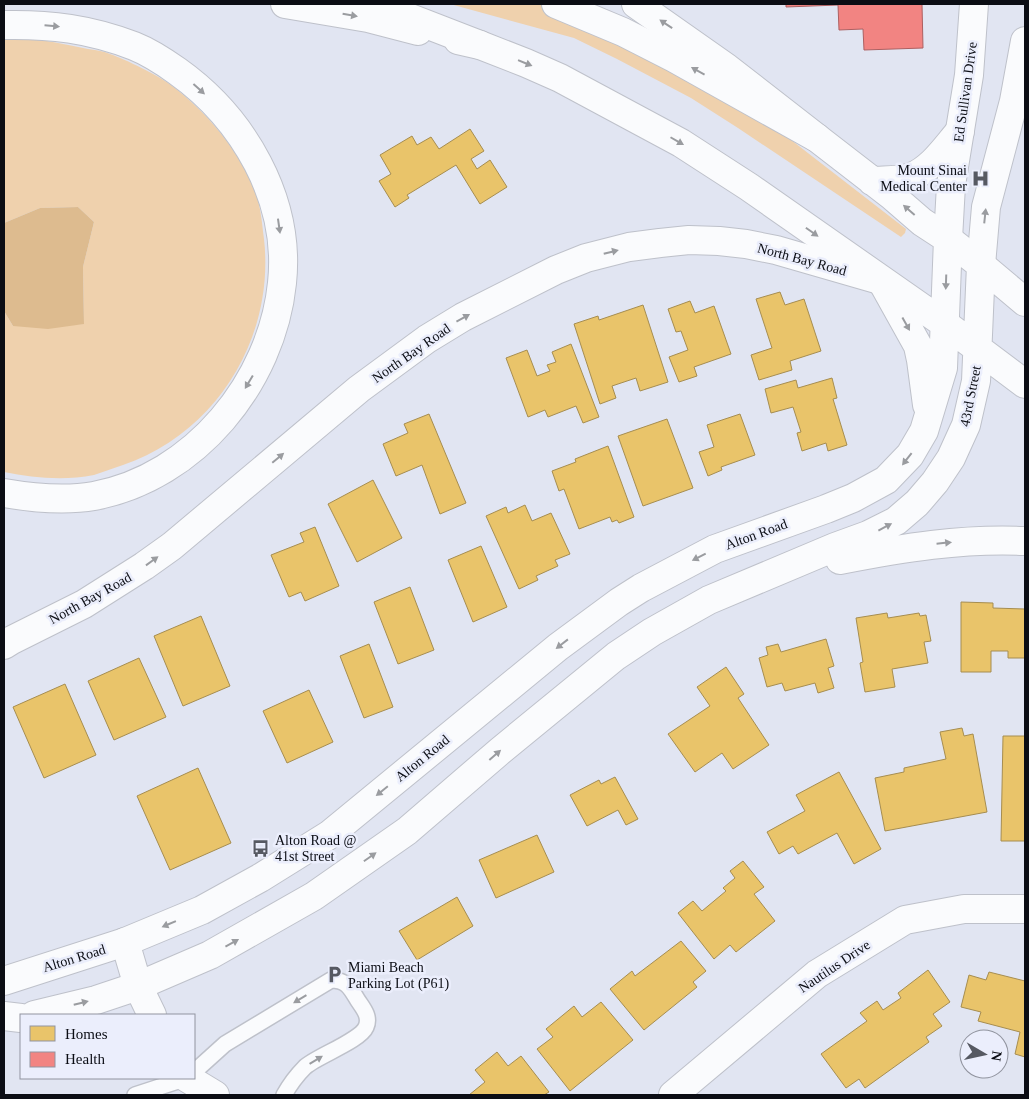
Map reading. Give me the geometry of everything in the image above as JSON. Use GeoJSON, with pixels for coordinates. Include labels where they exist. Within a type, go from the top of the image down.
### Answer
{"type":"FeatureCollection","features":[{"type":"Feature","properties":{"kind":"main road"},"geometry":{"type":"LineString","coordinates":[[285,4],[368,18],[480,46]]}},
{"type":"Feature","properties":{"kind":"main road"},"geometry":{"type":"LineString","coordinates":[[374,4],[560,78],[680,143],[749,187],[945,324],[1025,384]]}},
{"type":"Feature","properties":{"kind":"main road"},"geometry":{"type":"LineString","coordinates":[[556,4],[623,32],[674,58],[817,138]]}},
{"type":"Feature","properties":{"kind":"main road"},"geometry":{"type":"LineString","coordinates":[[636,4],[727,68],[922,222],[948,239],[1025,302]]}},
{"type":"Feature","properties":{"kind":"main road","name":"Ed Sullivan Drive"},"geometry":{"type":"LineString","coordinates":[[948,239],[951,185],[969,75],[974,4]]}},
{"type":"Feature","properties":{"kind":"main road"},"geometry":{"type":"LineString","coordinates":[[4,25],[46,25],[76,28],[136,47],[188,79],[214,103],[253,152],[266,180],[277,213],[282,250],[282,282],[278,310],[270,338],[258,368],[242,394],[204,440],[179,459],[150,476],[124,487],[94,496],[64,498],[32,497],[4,493]]}},
{"type":"Feature","properties":{"kind":"main road"},"geometry":{"type":"LineString","coordinates":[[981,265],[986,207],[1014,101],[1025,41]]}},
{"type":"Feature","properties":{"kind":"main road"},"geometry":{"type":"LineString","coordinates":[[872,181],[901,179],[920,172],[928,166],[960,131]]}},
{"type":"Feature","properties":{"kind":"main road"},"geometry":{"type":"LineString","coordinates":[[929,416],[943,368],[948,239]]}},
{"type":"Feature","properties":{"kind":"main road","name":"North Bay Road"},"geometry":{"type":"LineString","coordinates":[[4,645],[84,604],[172,546],[359,389],[427,339],[463,317],[556,270],[586,258],[629,247],[689,240],[719,241],[776,250],[882,281]]}},
{"type":"Feature","properties":{"kind":"main road","name":"43rd Street"},"geometry":{"type":"LineString","coordinates":[[775,573],[835,547],[868,536],[889,525],[906,513],[927,492],[951,458],[966,425],[976,381],[981,265]]}},
{"type":"Feature","properties":{"kind":"main road"},"geometry":{"type":"LineString","coordinates":[[882,281],[918,346],[929,416]]}},
{"type":"Feature","properties":{"kind":"main road","name":"Alton Road"},"geometry":{"type":"LineString","coordinates":[[4,981],[125,942],[202,910],[260,878],[328,835],[566,641],[626,598],[715,549],[826,509],[886,480],[910,455],[924,431],[929,416]]}},
{"type":"Feature","properties":{"kind":"main road"},"geometry":{"type":"LineString","coordinates":[[38,1014],[96,1000],[138,986],[210,954],[314,896],[407,831],[500,751],[616,656],[652,632],[709,600],[775,573],[884,551],[970,541],[1025,541]]}},
{"type":"Feature","properties":{"kind":"main road","name":"Nautilus Drive"},"geometry":{"type":"LineString","coordinates":[[673,1095],[817,974],[905,920],[964,909],[1025,909]]}},
{"type":"Feature","properties":{"kind":"main road"},"geometry":{"type":"LineString","coordinates":[[125,942],[138,986],[152,1014]]}},
{"type":"Feature","properties":{"kind":"main road"},"geometry":{"type":"LineString","coordinates":[[4,1016],[20,1018]]}},
{"type":"Feature","properties":{"kind":"lane"},"geometry":{"type":"LineString","coordinates":[[135,1095],[198,1084],[225,1044],[331,980],[341,980],[348,985],[367,1016],[366,1027],[358,1035],[305,1067],[284,1095]]}},
{"type":"Feature","properties":{"kind":"shaded area"},"geometry":{"type":"Polygon","coordinates":[[[450,4],[539,4],[585,23],[786,136],[906,229],[905,233],[901,237],[691,98],[617,59],[574,38],[450,4]]]}},
{"type":"Feature","properties":{"kind":"shaded area"},"geometry":{"type":"Polygon","coordinates":[[[21,37],[107,53],[142,68],[171,85],[197,107],[232,148],[256,194],[261,216],[265,276],[260,311],[249,345],[233,377],[212,405],[186,430],[156,450],[123,465],[83,477],[49,478],[4,472],[4,311],[13,326],[84,324],[83,267],[94,222],[78,207],[40,208],[4,223],[4,39],[21,37]]]}},
{"type":"Feature","properties":{"kind":"shaded area"},"geometry":{"type":"Polygon","coordinates":[[[78,207],[94,222],[83,267],[84,324],[48,329],[13,326],[4,311],[4,223],[40,208],[78,207]]]}},
{"type":"Feature","properties":{"kind":"building: Homes"},"geometry":{"type":"Polygon","coordinates":[[[470,129],[484,151],[471,159],[477,169],[490,160],[507,187],[480,204],[456,165],[407,195],[409,198],[395,207],[379,181],[391,174],[380,155],[412,136],[417,145],[431,137],[439,149],[470,129]]]}},
{"type":"Feature","properties":{"kind":"building: Homes"},"geometry":{"type":"Polygon","coordinates":[[[780,292],[785,305],[804,299],[821,351],[790,361],[792,370],[759,380],[751,355],[772,348],[756,299],[780,292]]]}},
{"type":"Feature","properties":{"kind":"building: Homes"},"geometry":{"type":"Polygon","coordinates":[[[690,301],[695,313],[714,306],[731,354],[694,367],[697,376],[679,382],[669,357],[688,350],[681,331],[676,332],[668,309],[690,301]]]}},
{"type":"Feature","properties":{"kind":"building: Homes"},"geometry":{"type":"Polygon","coordinates":[[[643,305],[668,382],[640,391],[636,378],[612,386],[616,398],[600,404],[574,324],[598,316],[599,320],[643,305]]]}},
{"type":"Feature","properties":{"kind":"building: Homes"},"geometry":{"type":"Polygon","coordinates":[[[571,344],[599,417],[583,423],[576,406],[548,417],[545,410],[528,417],[506,358],[527,350],[537,376],[550,371],[547,365],[556,362],[552,352],[571,344]]]}},
{"type":"Feature","properties":{"kind":"building: Homes"},"geometry":{"type":"Polygon","coordinates":[[[832,378],[837,398],[833,399],[847,445],[828,451],[826,443],[802,451],[797,433],[801,432],[793,407],[771,413],[765,389],[796,380],[798,388],[832,378]]]}},
{"type":"Feature","properties":{"kind":"building: Homes"},"geometry":{"type":"Polygon","coordinates":[[[429,414],[466,503],[440,514],[422,465],[396,476],[383,444],[408,433],[404,424],[429,414]]]}},
{"type":"Feature","properties":{"kind":"building: Homes"},"geometry":{"type":"Polygon","coordinates":[[[740,414],[755,455],[721,467],[722,470],[708,476],[699,452],[714,447],[707,425],[740,414]]]}},
{"type":"Feature","properties":{"kind":"building: Homes"},"geometry":{"type":"Polygon","coordinates":[[[667,419],[693,488],[643,506],[618,436],[667,419]]]}},
{"type":"Feature","properties":{"kind":"building: Homes"},"geometry":{"type":"Polygon","coordinates":[[[608,446],[634,517],[619,523],[617,520],[612,522],[610,517],[579,529],[564,489],[559,491],[552,471],[576,462],[575,459],[608,446]]]}},
{"type":"Feature","properties":{"kind":"building: Homes"},"geometry":{"type":"Polygon","coordinates":[[[373,480],[402,538],[357,562],[328,504],[373,480]]]}},
{"type":"Feature","properties":{"kind":"building: Homes"},"geometry":{"type":"Polygon","coordinates":[[[525,505],[532,521],[551,513],[570,554],[555,560],[558,566],[536,576],[538,580],[519,589],[486,516],[506,507],[508,513],[525,505]]]}},
{"type":"Feature","properties":{"kind":"building: Homes"},"geometry":{"type":"Polygon","coordinates":[[[315,527],[339,586],[305,601],[301,592],[289,597],[271,555],[304,542],[300,533],[315,527]]]}},
{"type":"Feature","properties":{"kind":"building: Homes"},"geometry":{"type":"Polygon","coordinates":[[[481,546],[507,607],[473,622],[448,560],[481,546]]]}},
{"type":"Feature","properties":{"kind":"building: Homes"},"geometry":{"type":"Polygon","coordinates":[[[410,587],[434,650],[398,664],[374,602],[410,587]]]}},
{"type":"Feature","properties":{"kind":"building: Homes"},"geometry":{"type":"Polygon","coordinates":[[[961,602],[993,603],[993,608],[1025,609],[1025,658],[1008,658],[1008,651],[991,651],[991,672],[961,672],[961,602]]]}},
{"type":"Feature","properties":{"kind":"building: Homes"},"geometry":{"type":"Polygon","coordinates":[[[887,613],[888,618],[919,613],[920,616],[926,615],[931,641],[924,642],[928,663],[892,669],[895,687],[865,692],[860,663],[863,662],[856,618],[887,613]]]}},
{"type":"Feature","properties":{"kind":"building: Homes"},"geometry":{"type":"Polygon","coordinates":[[[201,616],[230,686],[183,706],[154,636],[201,616]]]}},
{"type":"Feature","properties":{"kind":"building: Homes"},"geometry":{"type":"Polygon","coordinates":[[[826,639],[834,666],[828,668],[834,688],[818,693],[815,683],[785,691],[782,683],[767,687],[759,658],[768,655],[766,647],[778,644],[781,652],[826,639]]]}},
{"type":"Feature","properties":{"kind":"building: Homes"},"geometry":{"type":"Polygon","coordinates":[[[369,644],[393,707],[364,718],[340,656],[369,644]]]}},
{"type":"Feature","properties":{"kind":"building: Homes"},"geometry":{"type":"Polygon","coordinates":[[[139,658],[166,717],[114,740],[88,681],[139,658]]]}},
{"type":"Feature","properties":{"kind":"building: Homes"},"geometry":{"type":"Polygon","coordinates":[[[726,667],[744,694],[738,698],[769,745],[733,769],[722,753],[695,772],[668,734],[710,706],[697,687],[726,667]]]}},
{"type":"Feature","properties":{"kind":"building: Homes"},"geometry":{"type":"Polygon","coordinates":[[[65,684],[96,755],[44,778],[13,707],[65,684]]]}},
{"type":"Feature","properties":{"kind":"building: Homes"},"geometry":{"type":"Polygon","coordinates":[[[309,690],[333,742],[287,763],[263,711],[309,690]]]}},
{"type":"Feature","properties":{"kind":"building: Homes"},"geometry":{"type":"Polygon","coordinates":[[[962,728],[964,736],[973,734],[987,812],[885,831],[875,778],[904,772],[904,768],[946,759],[940,732],[962,728]]]}},
{"type":"Feature","properties":{"kind":"building: Homes"},"geometry":{"type":"Polygon","coordinates":[[[1003,736],[1025,736],[1025,841],[1001,841],[1003,736]]]}},
{"type":"Feature","properties":{"kind":"building: Homes"},"geometry":{"type":"Polygon","coordinates":[[[198,768],[231,843],[170,870],[137,796],[198,768]]]}},
{"type":"Feature","properties":{"kind":"building: Homes"},"geometry":{"type":"Polygon","coordinates":[[[839,772],[881,849],[854,864],[837,833],[798,854],[793,846],[779,854],[767,832],[805,811],[796,795],[839,772]]]}},
{"type":"Feature","properties":{"kind":"building: Homes"},"geometry":{"type":"Polygon","coordinates":[[[615,777],[638,819],[626,825],[618,810],[587,826],[570,795],[599,780],[601,784],[615,777]]]}},
{"type":"Feature","properties":{"kind":"building: Homes"},"geometry":{"type":"Polygon","coordinates":[[[537,835],[554,872],[496,898],[479,860],[537,835]]]}},
{"type":"Feature","properties":{"kind":"building: Homes"},"geometry":{"type":"Polygon","coordinates":[[[743,861],[764,887],[754,894],[775,921],[736,952],[730,945],[714,959],[678,913],[693,901],[702,911],[726,891],[723,888],[735,878],[730,871],[743,861]]]}},
{"type":"Feature","properties":{"kind":"building: Homes"},"geometry":{"type":"Polygon","coordinates":[[[457,897],[473,926],[417,960],[399,931],[457,897]]]}},
{"type":"Feature","properties":{"kind":"building: Homes"},"geometry":{"type":"Polygon","coordinates":[[[681,941],[706,971],[693,982],[697,987],[644,1030],[610,989],[632,971],[635,976],[681,941]]]}},
{"type":"Feature","properties":{"kind":"building: Homes"},"geometry":{"type":"Polygon","coordinates":[[[928,970],[950,1002],[933,1014],[942,1026],[926,1037],[929,1042],[865,1088],[859,1079],[846,1088],[821,1054],[867,1021],[860,1013],[877,1001],[883,1010],[901,998],[898,993],[928,970]]]}},
{"type":"Feature","properties":{"kind":"building: Homes"},"geometry":{"type":"Polygon","coordinates":[[[989,972],[1025,981],[1025,1057],[1015,1054],[1020,1032],[978,1021],[981,1012],[961,1007],[969,975],[986,980],[989,972]]]}},
{"type":"Feature","properties":{"kind":"building: Homes"},"geometry":{"type":"Polygon","coordinates":[[[601,1002],[633,1040],[570,1091],[537,1049],[553,1037],[546,1029],[574,1006],[582,1017],[601,1002]]]}},
{"type":"Feature","properties":{"kind":"building: Homes"},"geometry":{"type":"Polygon","coordinates":[[[497,1052],[508,1066],[521,1056],[549,1092],[544,1095],[469,1095],[485,1082],[475,1070],[497,1052]]]}},
{"type":"Feature","properties":{"kind":"building: Health"},"geometry":{"type":"Polygon","coordinates":[[[786,4],[922,4],[923,48],[864,50],[863,29],[839,30],[838,5],[786,7],[786,4]]]}},
{"type":"Feature","properties":{"kind":"place","name":"Mount Sinai Medical Center"},"geometry":{"type":"Point","coordinates":[981,178]}},
{"type":"Feature","properties":{"kind":"place","name":"Alton Road @ 41st Street"},"geometry":{"type":"Point","coordinates":[261,848]}},
{"type":"Feature","properties":{"kind":"place","name":"Miami Beach Parking Lot (P61)"},"geometry":{"type":"Point","coordinates":[334,975]}}]}
